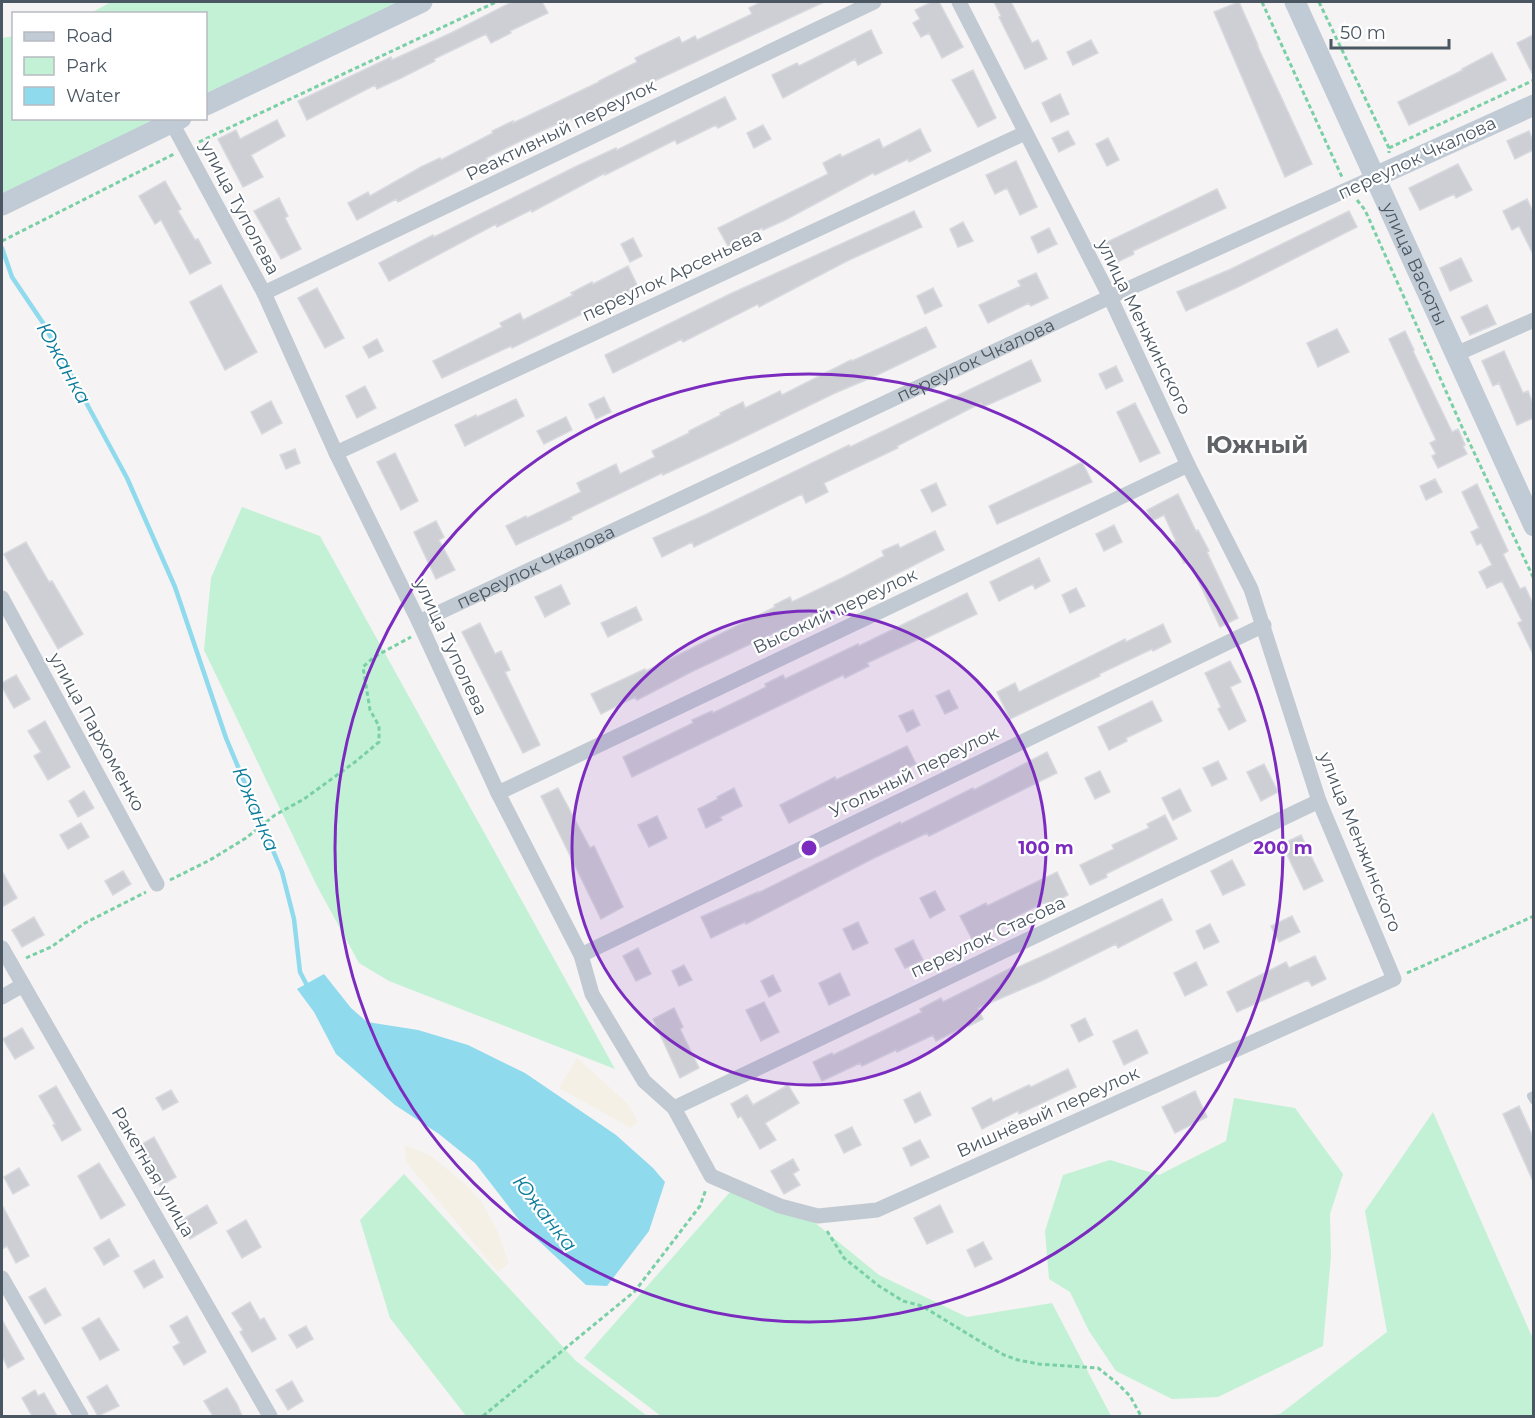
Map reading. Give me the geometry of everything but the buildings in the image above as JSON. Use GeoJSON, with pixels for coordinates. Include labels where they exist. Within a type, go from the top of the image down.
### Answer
{"type":"FeatureCollection","features":[{"type":"Feature","properties":{"kind":"street"},"geometry":{"type":"LineString","coordinates":[[207,105],[422,2]]}},
{"type":"Feature","properties":{"kind":"street","name":"Реактивный переулок"},"geometry":{"type":"LineString","coordinates":[[264,293],[874,2]]}},
{"type":"Feature","properties":{"kind":"street","name":"улица Менжинского"},"geometry":{"type":"LineString","coordinates":[[958,2],[1110,297],[1188,465],[1251,589],[1319,801],[1394,979]]}},
{"type":"Feature","properties":{"kind":"street","name":"улица Васюты"},"geometry":{"type":"LineString","coordinates":[[1295,2],[1533,526]]}},
{"type":"Feature","properties":{"kind":"street","name":"переулок Чкалова"},"geometry":{"type":"LineString","coordinates":[[420,625],[1110,297],[1348,191],[1371,168],[1533,105]]}},
{"type":"Feature","properties":{"kind":"street"},"geometry":{"type":"LineString","coordinates":[[2,205],[176,121]]}},
{"type":"Feature","properties":{"kind":"street","name":"улица Туполева"},"geometry":{"type":"LineString","coordinates":[[176,121],[186,149],[264,293],[336,453],[420,625],[498,793],[581,955],[592,994],[644,1081],[674,1108],[711,1176]]}},
{"type":"Feature","properties":{"kind":"street","name":"переулок Арсеньева"},"geometry":{"type":"LineString","coordinates":[[336,453],[1025,133]]}},
{"type":"Feature","properties":{"kind":"street"},"geometry":{"type":"LineString","coordinates":[[1456,354],[1533,320]]}},
{"type":"Feature","properties":{"kind":"street","name":"Высокий переулок"},"geometry":{"type":"LineString","coordinates":[[498,793],[1188,465]]}},
{"type":"Feature","properties":{"kind":"street","name":"улица Пархоменко"},"geometry":{"type":"LineString","coordinates":[[2,598],[157,884]]}},
{"type":"Feature","properties":{"kind":"street","name":"Угольный переулок"},"geometry":{"type":"LineString","coordinates":[[581,955],[1264,625]]}},
{"type":"Feature","properties":{"kind":"street","name":"переулок Стасова"},"geometry":{"type":"LineString","coordinates":[[674,1108],[1319,801]]}},
{"type":"Feature","properties":{"kind":"street","name":"Ракетная улица"},"geometry":{"type":"LineString","coordinates":[[2,948],[270,1416]]}},
{"type":"Feature","properties":{"kind":"street","name":"Вишнёвый переулок"},"geometry":{"type":"LineString","coordinates":[[711,1176],[780,1206],[818,1216],[877,1210],[1394,979]]}},
{"type":"Feature","properties":{"kind":"street"},"geometry":{"type":"LineString","coordinates":[[2,998],[23,985]]}},
{"type":"Feature","properties":{"kind":"street"},"geometry":{"type":"LineString","coordinates":[[2,1278],[81,1416]]}},
{"type":"Feature","properties":{"kind":"lane"},"geometry":{"type":"LineString","coordinates":[[1533,1095],[1531,1096],[1533,1101]]}},
{"type":"Feature","properties":{"kind":"path"},"geometry":{"type":"LineString","coordinates":[[2,241],[186,149],[496,2]]}},
{"type":"Feature","properties":{"kind":"path"},"geometry":{"type":"LineString","coordinates":[[1262,2],[1348,191],[1365,210],[1533,579]]}},
{"type":"Feature","properties":{"kind":"path"},"geometry":{"type":"LineString","coordinates":[[1339,171],[1371,168],[1533,80]]}},
{"type":"Feature","properties":{"kind":"path"},"geometry":{"type":"LineString","coordinates":[[11,965],[51,947],[85,924],[157,884],[182,875],[246,838],[275,815],[312,793],[379,742],[379,726],[370,710],[363,667],[374,657],[411,637],[420,625]]}},
{"type":"Feature","properties":{"kind":"path"},"geometry":{"type":"LineString","coordinates":[[1394,979],[1533,916]]}},
{"type":"Feature","properties":{"kind":"path"},"geometry":{"type":"LineString","coordinates":[[483,1416],[635,1291],[700,1206],[711,1176]]}},
{"type":"Feature","properties":{"kind":"path"},"geometry":{"type":"LineString","coordinates":[[818,1216],[844,1258],[879,1286],[903,1301],[922,1306],[1004,1355],[1039,1364],[1098,1368],[1130,1396],[1141,1416]]}},
{"type":"Feature","properties":{"kind":"green space"},"geometry":{"type":"Polygon","coordinates":[[[111,2],[399,2],[207,96],[207,12],[93,12],[111,2]]]}},
{"type":"Feature","properties":{"kind":"green space"},"geometry":{"type":"Polygon","coordinates":[[[12,36],[12,120],[159,120],[2,196],[2,38],[12,36]]]}},
{"type":"Feature","properties":{"kind":"green space"},"geometry":{"type":"Polygon","coordinates":[[[242,507],[320,536],[615,1069],[389,981],[359,963],[317,886],[204,650],[211,578],[242,507]]]}},
{"type":"Feature","properties":{"kind":"green space"},"geometry":{"type":"Polygon","coordinates":[[[1234,1098],[1295,1108],[1343,1174],[1330,1214],[1331,1256],[1323,1346],[1218,1397],[1172,1399],[1116,1371],[1089,1331],[1070,1292],[1049,1279],[1045,1231],[1063,1175],[1110,1160],[1159,1175],[1226,1141],[1234,1098]]]}},
{"type":"Feature","properties":{"kind":"green space"},"geometry":{"type":"Polygon","coordinates":[[[1433,1112],[1533,1339],[1533,1416],[1264,1416],[1280,1414],[1387,1332],[1365,1211],[1433,1112]]]}},
{"type":"Feature","properties":{"kind":"green space"},"geometry":{"type":"Polygon","coordinates":[[[404,1174],[576,1361],[647,1416],[466,1416],[390,1318],[360,1220],[404,1174]]]}},
{"type":"Feature","properties":{"kind":"green space"},"geometry":{"type":"Polygon","coordinates":[[[731,1191],[814,1222],[879,1275],[967,1317],[1052,1303],[1111,1416],[661,1416],[584,1358],[731,1191]]]}},
{"type":"Feature","properties":{"kind":"sand"},"geometry":{"type":"Polygon","coordinates":[[[577,1058],[628,1104],[638,1122],[631,1128],[559,1088],[577,1058]]]}},
{"type":"Feature","properties":{"kind":"sand"},"geometry":{"type":"Polygon","coordinates":[[[405,1145],[431,1156],[464,1183],[481,1201],[496,1228],[509,1263],[498,1272],[406,1162],[405,1145]]]}},
{"type":"Feature","properties":{"kind":"water"},"geometry":{"type":"Polygon","coordinates":[[[324,974],[351,1008],[367,1022],[418,1030],[468,1045],[525,1073],[616,1135],[653,1168],[665,1182],[649,1231],[607,1286],[586,1285],[526,1229],[475,1163],[439,1134],[395,1105],[336,1054],[314,1012],[297,989],[324,974]]]}},
{"type":"Feature","properties":{"kind":"waterway","name":"Южанка"},"geometry":{"type":"LineString","coordinates":[[2,248],[12,277],[43,323],[127,478],[175,587],[226,738],[282,872],[294,919],[300,972],[309,989]]}},
{"type":"Feature","properties":{"kind":"district","name":"Южный"},"geometry":{"type":"Point","coordinates":[1257,444]}}]}
